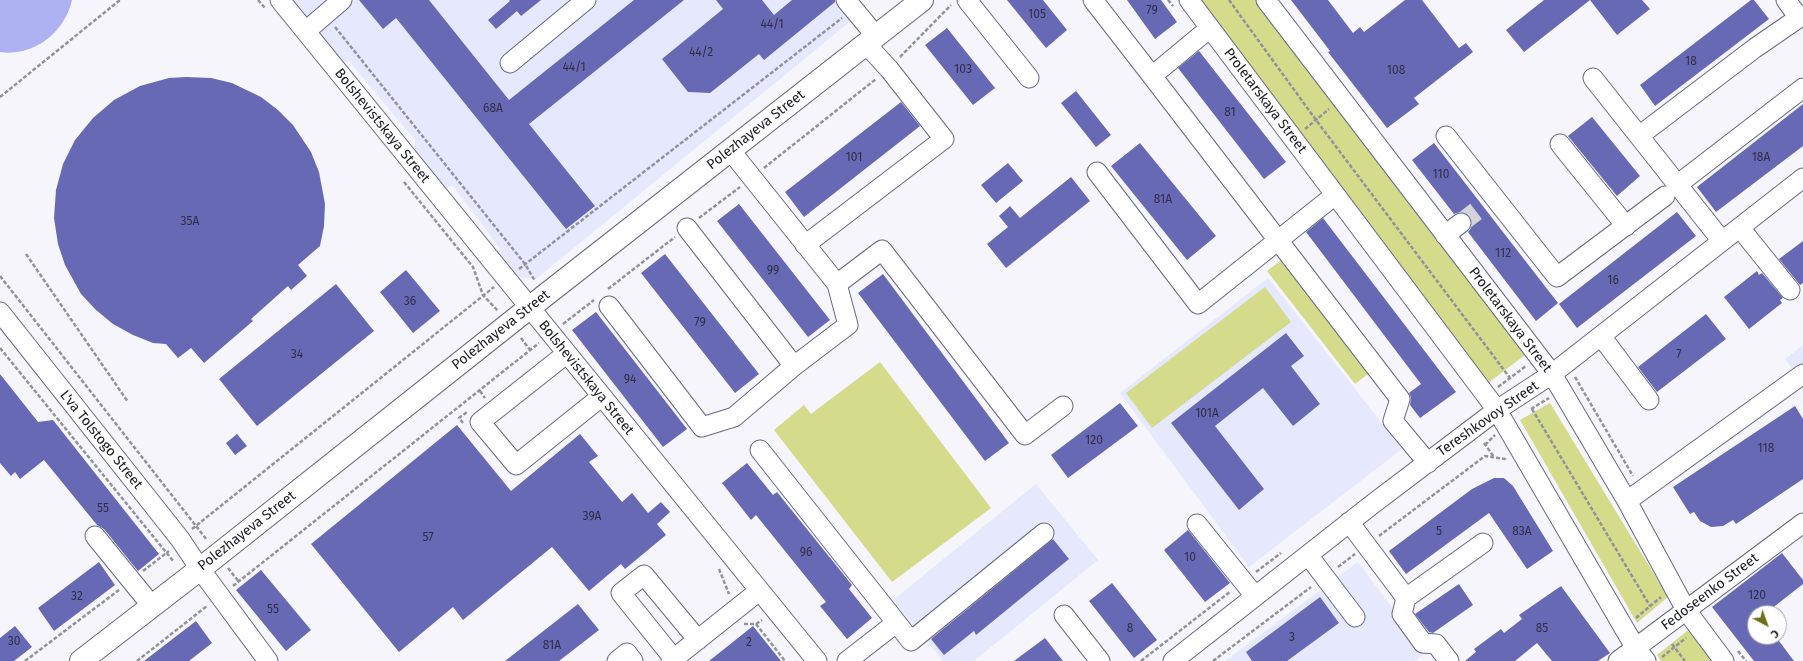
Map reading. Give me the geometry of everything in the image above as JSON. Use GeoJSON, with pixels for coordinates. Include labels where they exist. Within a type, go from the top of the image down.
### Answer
{"type":"FeatureCollection","features":[{"type":"Feature","properties":{"kind":"main road","name":"Polezhayeva Street"},"geometry":{"type":"LineString","coordinates":[[81,661],[218,555],[536,302],[922,0]]}},
{"type":"Feature","properties":{"kind":"street","name":"Bolshevistskaya Street"},"geometry":{"type":"LineString","coordinates":[[280,0],[557,326],[566,354],[817,661]]}},
{"type":"Feature","properties":{"kind":"street"},"geometry":{"type":"LineString","coordinates":[[306,31],[342,0]]}},
{"type":"Feature","properties":{"kind":"street"},"geometry":{"type":"LineString","coordinates":[[510,63],[586,0]]}},
{"type":"Feature","properties":{"kind":"street"},"geometry":{"type":"LineString","coordinates":[[967,0],[1029,78]]}},
{"type":"Feature","properties":{"kind":"street"},"geometry":{"type":"LineString","coordinates":[[1093,0],[1400,399],[1393,421],[1428,462]]}},
{"type":"Feature","properties":{"kind":"street","name":"Proletarskaya Street"},"geometry":{"type":"LineString","coordinates":[[1266,0],[1552,374],[1627,501],[1686,610],[1724,661]]}},
{"type":"Feature","properties":{"kind":"street"},"geometry":{"type":"LineString","coordinates":[[1639,136],[1801,16],[1786,0]]}},
{"type":"Feature","properties":{"kind":"street"},"geometry":{"type":"LineString","coordinates":[[805,245],[944,139],[889,69],[849,5]]}},
{"type":"Feature","properties":{"kind":"street","name":"Proletarskaya Street"},"geometry":{"type":"LineString","coordinates":[[1183,6],[1210,28],[1496,410],[1647,655]]}},
{"type":"Feature","properties":{"kind":"street"},"geometry":{"type":"LineString","coordinates":[[1152,76],[1210,28]]}},
{"type":"Feature","properties":{"kind":"street"},"geometry":{"type":"LineString","coordinates":[[1593,78],[1639,136],[1671,190],[1722,241]]}},
{"type":"Feature","properties":{"kind":"street"},"geometry":{"type":"LineString","coordinates":[[1446,136],[1489,201],[1557,277],[1626,226],[1803,88]]}},
{"type":"Feature","properties":{"kind":"street"},"geometry":{"type":"LineString","coordinates":[[1560,144],[1626,226]]}},
{"type":"Feature","properties":{"kind":"street"},"geometry":{"type":"LineString","coordinates":[[605,297],[702,427],[734,417],[794,366],[848,325],[837,284],[730,150]]}},
{"type":"Feature","properties":{"kind":"street"},"geometry":{"type":"LineString","coordinates":[[1097,172],[1198,304],[1335,195]]}},
{"type":"Feature","properties":{"kind":"street","name":"Tereshkovoy Street"},"geometry":{"type":"LineString","coordinates":[[1174,661],[1349,522],[1496,410],[1552,374],[1803,178]]}},
{"type":"Feature","properties":{"kind":"street"},"geometry":{"type":"LineString","coordinates":[[1445,235],[1461,223]]}},
{"type":"Feature","properties":{"kind":"street"},"geometry":{"type":"LineString","coordinates":[[687,228],[794,366]]}},
{"type":"Feature","properties":{"kind":"street"},"geometry":{"type":"LineString","coordinates":[[1740,228],[1790,290]]}},
{"type":"Feature","properties":{"kind":"street"},"geometry":{"type":"LineString","coordinates":[[837,284],[882,250],[1025,435],[1063,406]]}},
{"type":"Feature","properties":{"kind":"street","name":"L'va Tolstogo Street"},"geometry":{"type":"LineString","coordinates":[[0,312],[180,539],[193,574],[268,661]]}},
{"type":"Feature","properties":{"kind":"street"},"geometry":{"type":"LineString","coordinates":[[1602,336],[1649,400]]}},
{"type":"Feature","properties":{"kind":"street"},"geometry":{"type":"LineString","coordinates":[[566,354],[480,422],[516,465],[601,396]]}},
{"type":"Feature","properties":{"kind":"street"},"geometry":{"type":"LineString","coordinates":[[1627,501],[1803,374]]}},
{"type":"Feature","properties":{"kind":"street"},"geometry":{"type":"LineString","coordinates":[[760,450],[911,641],[1044,533]]}},
{"type":"Feature","properties":{"kind":"street"},"geometry":{"type":"LineString","coordinates":[[1349,522],[1406,598]]}},
{"type":"Feature","properties":{"kind":"street","name":"Fedoseenko Street"},"geometry":{"type":"LineString","coordinates":[[1618,661],[1647,655],[1686,610],[1803,523]]}},
{"type":"Feature","properties":{"kind":"street"},"geometry":{"type":"LineString","coordinates":[[1198,524],[1255,596]]}},
{"type":"Feature","properties":{"kind":"street"},"geometry":{"type":"LineString","coordinates":[[95,536],[152,606]]}},
{"type":"Feature","properties":{"kind":"street"},"geometry":{"type":"LineString","coordinates":[[1449,661],[1436,644],[1424,643],[1402,614],[1406,598],[1483,543]]}},
{"type":"Feature","properties":{"kind":"street"},"geometry":{"type":"LineString","coordinates":[[1308,555],[1355,617]]}},
{"type":"Feature","properties":{"kind":"street"},"geometry":{"type":"LineString","coordinates":[[698,640],[644,575],[621,593],[673,660],[698,640],[734,611],[759,591]]}},
{"type":"Feature","properties":{"kind":"street"},"geometry":{"type":"LineString","coordinates":[[1064,615],[1100,661]]}},
{"type":"Feature","properties":{"kind":"street"},"geometry":{"type":"LineString","coordinates":[[847,661],[896,623]]}},
{"type":"Feature","properties":{"kind":"street"},"geometry":{"type":"LineString","coordinates":[[616,661],[627,653],[633,661]]}},
{"type":"Feature","properties":{"kind":"path"},"geometry":{"type":"LineString","coordinates":[[0,97],[120,0]]}},
{"type":"Feature","properties":{"kind":"path"},"geometry":{"type":"LineString","coordinates":[[137,661],[209,605],[212,597],[239,582],[480,391],[557,326],[605,297],[687,228],[889,69],[956,0]]}},
{"type":"Feature","properties":{"kind":"path"},"geometry":{"type":"LineString","coordinates":[[1168,0],[1183,6]]}},
{"type":"Feature","properties":{"kind":"path"},"geometry":{"type":"LineString","coordinates":[[1229,0],[1316,120],[1510,378]]}},
{"type":"Feature","properties":{"kind":"path"},"geometry":{"type":"LineString","coordinates":[[513,273],[849,5]]}},
{"type":"Feature","properties":{"kind":"path"},"geometry":{"type":"LineString","coordinates":[[325,14],[525,264],[536,302]]}},
{"type":"Feature","properties":{"kind":"path"},"geometry":{"type":"LineString","coordinates":[[1301,132],[1333,107]]}},
{"type":"Feature","properties":{"kind":"path"},"geometry":{"type":"LineString","coordinates":[[431,216],[473,267],[483,295],[530,350]]}},
{"type":"Feature","properties":{"kind":"path"},"geometry":{"type":"LineString","coordinates":[[26,254],[128,402]]}},
{"type":"Feature","properties":{"kind":"path"},"geometry":{"type":"LineString","coordinates":[[0,276],[197,525],[239,582]]}},
{"type":"Feature","properties":{"kind":"path"},"geometry":{"type":"LineString","coordinates":[[25,661],[167,553],[180,539],[197,525],[494,286]]}},
{"type":"Feature","properties":{"kind":"path"},"geometry":{"type":"LineString","coordinates":[[0,348],[167,553],[193,574]]}},
{"type":"Feature","properties":{"kind":"path"},"geometry":{"type":"LineString","coordinates":[[1485,445],[1496,410],[1510,378],[1538,357]]}},
{"type":"Feature","properties":{"kind":"path"},"geometry":{"type":"LineString","coordinates":[[1496,410],[1532,409],[1561,391],[1576,378]]}},
{"type":"Feature","properties":{"kind":"path"},"geometry":{"type":"LineString","coordinates":[[480,391],[486,397],[480,401]]}},
{"type":"Feature","properties":{"kind":"path"},"geometry":{"type":"LineString","coordinates":[[1532,409],[1650,606]]}},
{"type":"Feature","properties":{"kind":"path"},"geometry":{"type":"LineString","coordinates":[[464,424],[459,418],[470,410]]}},
{"type":"Feature","properties":{"kind":"path"},"geometry":{"type":"LineString","coordinates":[[1140,661],[1282,553]]}},
{"type":"Feature","properties":{"kind":"path"},"geometry":{"type":"LineString","coordinates":[[715,564],[720,570],[734,611],[742,624],[756,624],[785,661]]}},
{"type":"Feature","properties":{"kind":"path"},"geometry":{"type":"LineString","coordinates":[[1633,620],[1662,596]]}},
{"type":"Feature","properties":{"kind":"path"},"geometry":{"type":"LineString","coordinates":[[1647,655],[1674,647],[1691,634]]}},
{"type":"Feature","properties":{"kind":"path"},"geometry":{"type":"LineString","coordinates":[[1672,644],[1685,661]]}},
{"type":"Feature","properties":{"kind":"shaded area"},"geometry":{"type":"Polygon","coordinates":[[[291,0],[856,0],[863,11],[536,279],[523,278],[515,275],[499,257],[499,247],[452,185],[446,189],[414,149],[415,140],[349,61],[343,64],[291,0]]]}},
{"type":"Feature","properties":{"kind":"shaded area"},"geometry":{"type":"Polygon","coordinates":[[[1268,278],[1402,449],[1249,567],[1120,393],[1268,278]]]}},
{"type":"Feature","properties":{"kind":"shaded area"},"geometry":{"type":"Polygon","coordinates":[[[1803,345],[1803,385],[1785,359],[1803,345]]]}},
{"type":"Feature","properties":{"kind":"shaded area"},"geometry":{"type":"Polygon","coordinates":[[[1036,484],[1098,560],[974,661],[943,661],[893,600],[1036,484]]]}},
{"type":"Feature","properties":{"kind":"shaded area"},"geometry":{"type":"Polygon","coordinates":[[[1358,562],[1426,653],[1415,661],[1225,661],[1358,562]]]}},
{"type":"Feature","properties":{"kind":"green space"},"geometry":{"type":"Polygon","coordinates":[[[1199,0],[1258,0],[1525,355],[1488,383],[1199,0]]]}},
{"type":"Feature","properties":{"kind":"green space"},"geometry":{"type":"Polygon","coordinates":[[[1284,258],[1371,372],[1355,384],[1267,271],[1284,258]]]}},
{"type":"Feature","properties":{"kind":"green space"},"geometry":{"type":"Polygon","coordinates":[[[1265,287],[1291,322],[1152,428],[1126,393],[1265,287]]]}},
{"type":"Feature","properties":{"kind":"green space"},"geometry":{"type":"Polygon","coordinates":[[[880,362],[991,508],[892,582],[774,430],[804,405],[811,414],[880,362]]]}},
{"type":"Feature","properties":{"kind":"green space"},"geometry":{"type":"Polygon","coordinates":[[[1550,403],[1668,597],[1637,623],[1520,420],[1550,403]]]}},
{"type":"Feature","properties":{"kind":"green space"},"geometry":{"type":"Polygon","coordinates":[[[1692,627],[1716,661],[1661,661],[1657,655],[1692,627]]]}},
{"type":"Feature","properties":{"kind":"water"},"geometry":{"type":"Polygon","coordinates":[[[0,0],[72,0],[63,22],[55,32],[36,46],[13,53],[0,52],[0,0]]]}},
{"type":"Feature","properties":{"kind":"building"},"geometry":{"type":"Polygon","coordinates":[[[359,0],[429,0],[509,100],[634,0],[684,0],[529,124],[595,206],[566,229],[396,18],[383,29],[359,0]]]}},
{"type":"Feature","properties":{"kind":"building"},"geometry":{"type":"Polygon","coordinates":[[[509,0],[541,0],[521,16],[517,11],[496,29],[488,20],[510,1],[509,0]]]}},
{"type":"Feature","properties":{"kind":"building"},"geometry":{"type":"Polygon","coordinates":[[[716,0],[762,0],[774,15],[792,0],[835,0],[835,2],[764,60],[759,54],[710,93],[688,92],[662,59],[723,9],[716,0]]]}},
{"type":"Feature","properties":{"kind":"building"},"geometry":{"type":"Polygon","coordinates":[[[1007,0],[1043,0],[1067,30],[1046,48],[1007,0]]]}},
{"type":"Feature","properties":{"kind":"building"},"geometry":{"type":"Polygon","coordinates":[[[1127,0],[1161,0],[1177,22],[1155,39],[1127,0]]]}},
{"type":"Feature","properties":{"kind":"building"},"geometry":{"type":"Polygon","coordinates":[[[1291,0],[1328,0],[1353,33],[1360,27],[1364,32],[1405,0],[1422,0],[1459,48],[1466,43],[1473,52],[1414,98],[1419,104],[1387,128],[1328,52],[1330,51],[1291,0]]]}},
{"type":"Feature","properties":{"kind":"building"},"geometry":{"type":"Polygon","coordinates":[[[1544,0],[1590,0],[1524,52],[1506,30],[1544,0]]]}},
{"type":"Feature","properties":{"kind":"building"},"geometry":{"type":"Polygon","coordinates":[[[1590,0],[1642,0],[1650,9],[1617,35],[1590,0]]]}},
{"type":"Feature","properties":{"kind":"building"},"geometry":{"type":"Polygon","coordinates":[[[1751,0],[1754,0],[1769,19],[1655,106],[1640,85],[1751,0]]]}},
{"type":"Feature","properties":{"kind":"building"},"geometry":{"type":"Polygon","coordinates":[[[947,28],[995,88],[973,105],[925,45],[947,28]]]}},
{"type":"Feature","properties":{"kind":"building"},"geometry":{"type":"Polygon","coordinates":[[[1199,51],[1286,162],[1264,179],[1178,68],[1199,51]]]}},
{"type":"Feature","properties":{"kind":"building"},"geometry":{"type":"Polygon","coordinates":[[[169,78],[211,78],[232,83],[261,97],[278,110],[293,125],[311,152],[319,172],[325,204],[324,226],[320,246],[298,265],[307,276],[291,290],[288,286],[251,319],[253,321],[204,363],[191,348],[178,358],[166,344],[153,343],[133,335],[113,324],[96,310],[81,294],[65,265],[58,244],[54,218],[56,190],[63,164],[75,140],[93,118],[114,100],[140,86],[169,78]]]}},
{"type":"Feature","properties":{"kind":"building"},"geometry":{"type":"Polygon","coordinates":[[[1076,91],[1111,135],[1096,147],[1061,103],[1076,91]]]}},
{"type":"Feature","properties":{"kind":"building"},"geometry":{"type":"Polygon","coordinates":[[[901,102],[920,126],[804,217],[785,192],[901,102]]]}},
{"type":"Feature","properties":{"kind":"building"},"geometry":{"type":"Polygon","coordinates":[[[1803,104],[1803,146],[1716,212],[1697,187],[1803,104]]]}},
{"type":"Feature","properties":{"kind":"building"},"geometry":{"type":"Polygon","coordinates":[[[1592,117],[1640,176],[1617,196],[1568,136],[1592,117]]]}},
{"type":"Feature","properties":{"kind":"building"},"geometry":{"type":"Polygon","coordinates":[[[1140,143],[1216,236],[1187,260],[1111,166],[1140,143]]]}},
{"type":"Feature","properties":{"kind":"building"},"geometry":{"type":"Polygon","coordinates":[[[1434,143],[1558,303],[1536,321],[1468,232],[1471,228],[1472,222],[1470,216],[1466,213],[1460,212],[1454,214],[1412,160],[1434,143]]]}},
{"type":"Feature","properties":{"kind":"building"},"geometry":{"type":"Polygon","coordinates":[[[1008,163],[1023,181],[996,203],[981,185],[1008,163]]]}},
{"type":"Feature","properties":{"kind":"building"},"geometry":{"type":"Polygon","coordinates":[[[1071,177],[1090,201],[1006,268],[987,244],[1008,227],[999,216],[1010,206],[1020,218],[1071,177]]]}},
{"type":"Feature","properties":{"kind":"building"},"geometry":{"type":"Polygon","coordinates":[[[739,204],[830,320],[808,337],[717,221],[739,204]]]}},
{"type":"Feature","properties":{"kind":"building"},"geometry":{"type":"Polygon","coordinates":[[[1677,212],[1696,236],[1577,328],[1559,304],[1677,212]]]}},
{"type":"Feature","properties":{"kind":"building"},"geometry":{"type":"Polygon","coordinates":[[[1323,218],[1456,392],[1420,418],[1410,405],[1411,397],[1409,393],[1421,384],[1306,232],[1323,218]]]}},
{"type":"Feature","properties":{"kind":"building"},"geometry":{"type":"Polygon","coordinates":[[[1803,241],[1803,283],[1800,285],[1779,259],[1803,241]]]}},
{"type":"Feature","properties":{"kind":"building"},"geometry":{"type":"Polygon","coordinates":[[[665,254],[759,374],[735,393],[641,273],[665,254]]]}},
{"type":"Feature","properties":{"kind":"building"},"geometry":{"type":"Polygon","coordinates":[[[406,270],[440,311],[413,333],[380,292],[406,270]]]}},
{"type":"Feature","properties":{"kind":"building"},"geometry":{"type":"Polygon","coordinates":[[[1757,271],[1759,275],[1762,273],[1783,298],[1780,300],[1782,303],[1749,329],[1724,297],[1757,271]]]}},
{"type":"Feature","properties":{"kind":"building"},"geometry":{"type":"Polygon","coordinates":[[[883,274],[1009,443],[985,461],[858,293],[883,274]]]}},
{"type":"Feature","properties":{"kind":"building"},"geometry":{"type":"Polygon","coordinates":[[[336,284],[374,331],[257,426],[219,379],[336,284]]]}},
{"type":"Feature","properties":{"kind":"building"},"geometry":{"type":"Polygon","coordinates":[[[596,312],[687,429],[663,447],[572,330],[596,312]]]}},
{"type":"Feature","properties":{"kind":"building"},"geometry":{"type":"Polygon","coordinates":[[[1706,314],[1726,339],[1657,392],[1638,367],[1706,314]]]}},
{"type":"Feature","properties":{"kind":"building"},"geometry":{"type":"Polygon","coordinates":[[[1286,333],[1304,356],[1291,366],[1320,404],[1293,426],[1263,388],[1215,426],[1264,489],[1239,510],[1171,423],[1286,333]]]}},
{"type":"Feature","properties":{"kind":"building"},"geometry":{"type":"Polygon","coordinates":[[[0,374],[38,422],[53,420],[159,554],[138,571],[104,529],[97,525],[44,460],[20,479],[15,472],[11,476],[0,463],[0,374]]]}},
{"type":"Feature","properties":{"kind":"building"},"geometry":{"type":"Polygon","coordinates":[[[1120,403],[1138,426],[1068,478],[1051,455],[1120,403]]]}},
{"type":"Feature","properties":{"kind":"building"},"geometry":{"type":"Polygon","coordinates":[[[1795,406],[1803,419],[1803,479],[1736,524],[1733,520],[1723,526],[1711,527],[1700,521],[1694,512],[1690,514],[1673,487],[1795,406]]]}},
{"type":"Feature","properties":{"kind":"building"},"geometry":{"type":"Polygon","coordinates":[[[457,425],[511,491],[580,434],[598,456],[589,462],[622,502],[632,493],[648,513],[661,502],[670,512],[657,524],[666,535],[625,569],[621,564],[589,591],[552,547],[463,620],[453,607],[399,652],[311,544],[457,425]]]}},
{"type":"Feature","properties":{"kind":"building"},"geometry":{"type":"Polygon","coordinates":[[[237,434],[247,446],[235,455],[226,443],[237,434]]]}},
{"type":"Feature","properties":{"kind":"building"},"geometry":{"type":"Polygon","coordinates":[[[747,463],[773,495],[777,492],[852,585],[849,589],[872,618],[847,639],[820,606],[826,602],[756,515],[751,520],[722,483],[747,463]]]}},
{"type":"Feature","properties":{"kind":"building"},"geometry":{"type":"Polygon","coordinates":[[[1494,478],[1504,478],[1513,486],[1553,551],[1527,569],[1489,513],[1406,574],[1389,551],[1472,489],[1494,478]]]}},
{"type":"Feature","properties":{"kind":"building"},"geometry":{"type":"Polygon","coordinates":[[[1188,530],[1230,583],[1205,602],[1164,550],[1188,530]]]}},
{"type":"Feature","properties":{"kind":"building"},"geometry":{"type":"Polygon","coordinates":[[[1053,539],[1069,559],[976,635],[974,631],[944,655],[931,639],[1053,539]]]}},
{"type":"Feature","properties":{"kind":"building"},"geometry":{"type":"Polygon","coordinates":[[[1782,553],[1803,580],[1803,584],[1776,605],[1747,605],[1747,645],[1782,645],[1794,661],[1754,661],[1712,607],[1782,553]]]}},
{"type":"Feature","properties":{"kind":"building"},"geometry":{"type":"Polygon","coordinates":[[[99,562],[115,585],[54,631],[38,608],[99,562]]]}},
{"type":"Feature","properties":{"kind":"building"},"geometry":{"type":"Polygon","coordinates":[[[261,570],[311,630],[286,651],[236,590],[261,570]]]}},
{"type":"Feature","properties":{"kind":"building"},"geometry":{"type":"Polygon","coordinates":[[[1112,583],[1157,640],[1134,658],[1089,601],[1112,583]]]}},
{"type":"Feature","properties":{"kind":"building"},"geometry":{"type":"Polygon","coordinates":[[[1459,584],[1473,605],[1433,633],[1429,632],[1415,614],[1459,584]]]}},
{"type":"Feature","properties":{"kind":"building"},"geometry":{"type":"Polygon","coordinates":[[[1561,586],[1610,653],[1598,661],[1552,661],[1537,643],[1515,661],[1465,661],[1476,652],[1474,649],[1501,629],[1504,633],[1522,619],[1519,615],[1561,586]]]}},
{"type":"Feature","properties":{"kind":"building"},"geometry":{"type":"Polygon","coordinates":[[[1320,597],[1339,623],[1287,661],[1252,661],[1246,652],[1320,597]]]}},
{"type":"Feature","properties":{"kind":"building"},"geometry":{"type":"Polygon","coordinates":[[[578,604],[599,630],[559,661],[505,661],[578,604]]]}},
{"type":"Feature","properties":{"kind":"building"},"geometry":{"type":"Polygon","coordinates":[[[196,621],[212,643],[189,661],[144,661],[196,621]]]}},
{"type":"Feature","properties":{"kind":"building"},"geometry":{"type":"Polygon","coordinates":[[[15,626],[32,647],[14,661],[0,661],[0,638],[15,626]]]}},
{"type":"Feature","properties":{"kind":"building"},"geometry":{"type":"Polygon","coordinates":[[[753,626],[781,661],[709,661],[753,626]]]}},
{"type":"Feature","properties":{"kind":"building"},"geometry":{"type":"Polygon","coordinates":[[[1045,638],[1063,661],[1014,661],[1045,638]]]}},
{"type":"Feature","properties":{"kind":"tunnel"},"geometry":{"type":"LineString","coordinates":[[1461,223],[1483,206]]}}]}
